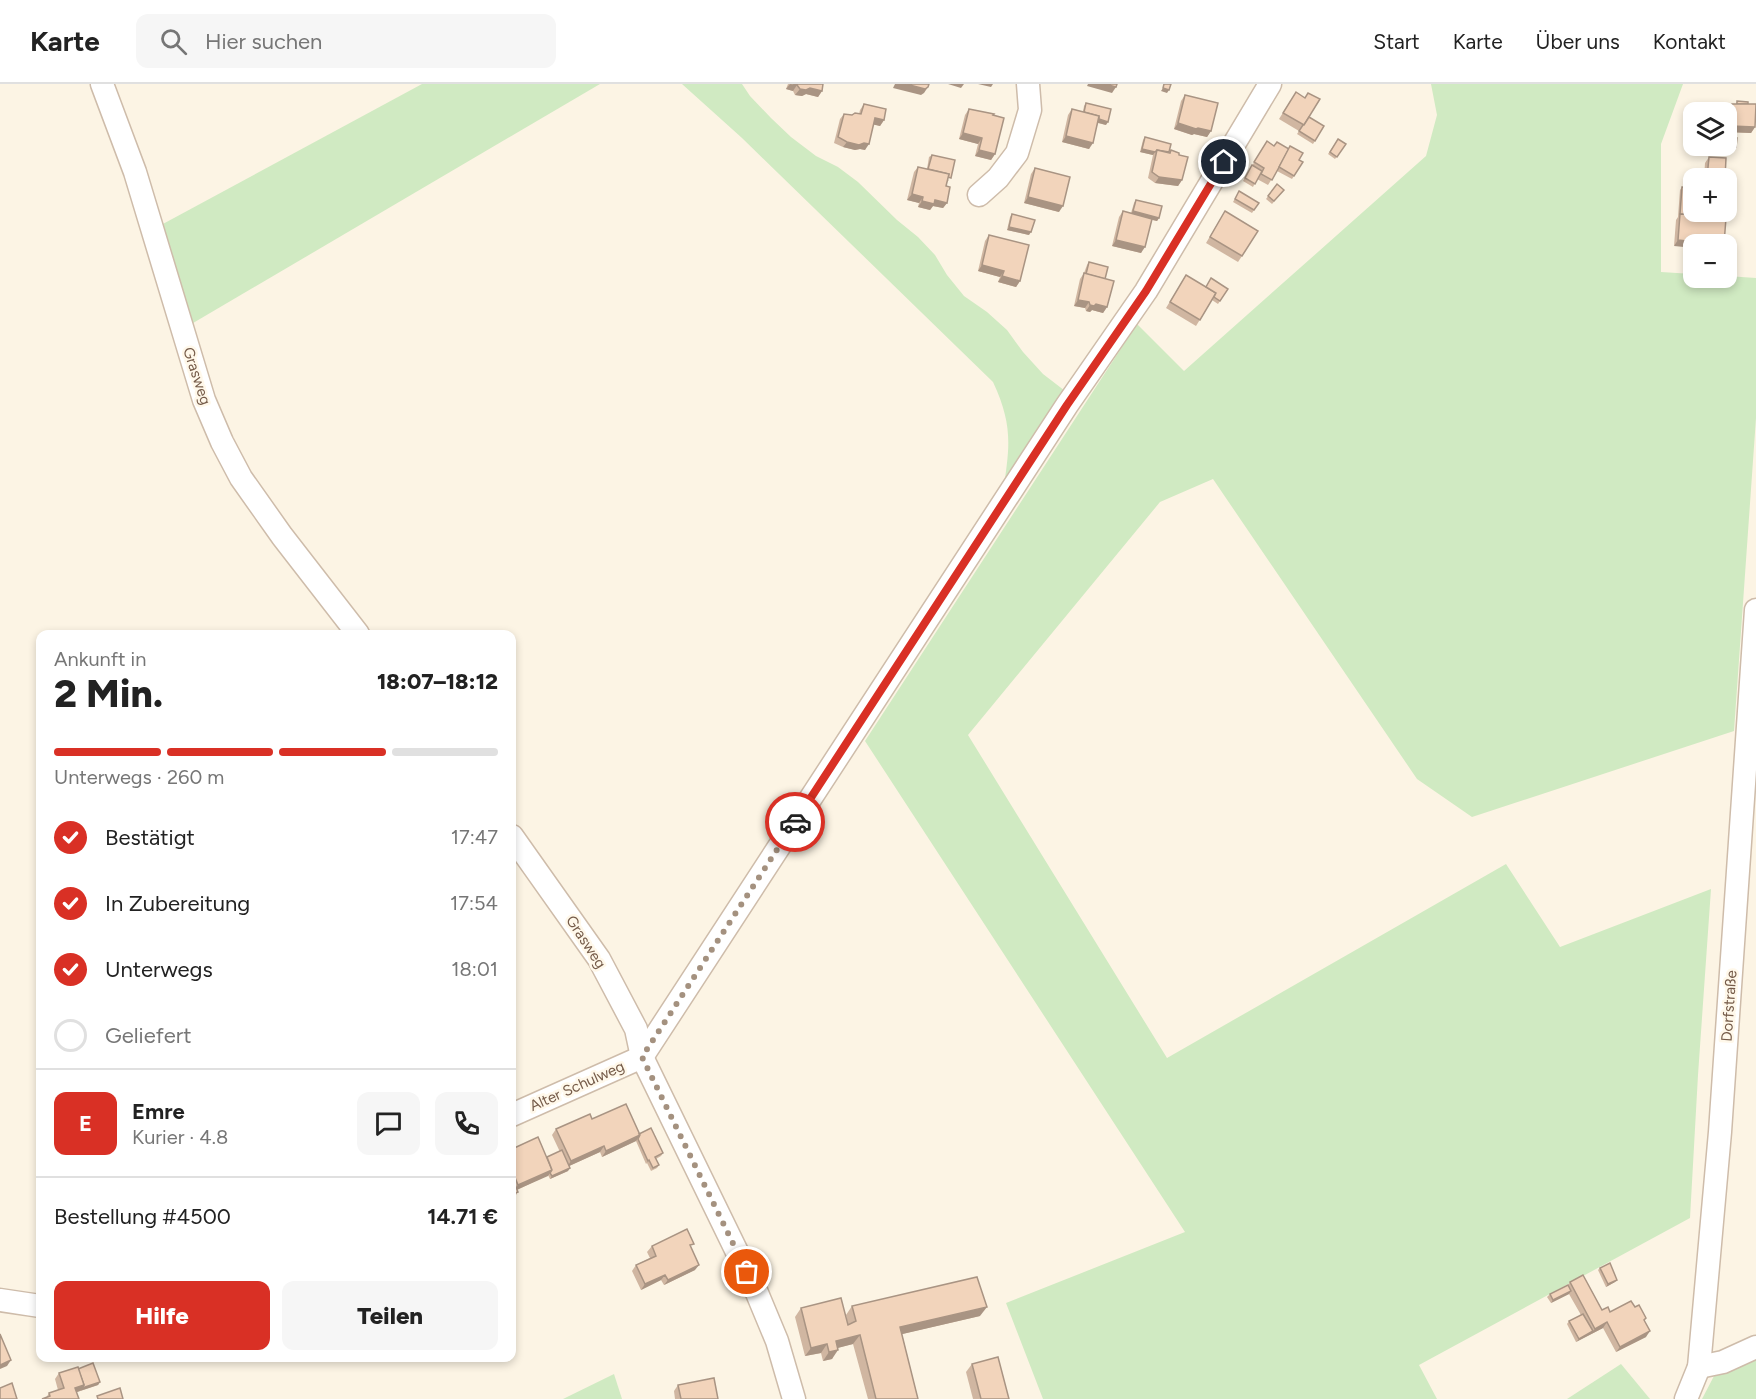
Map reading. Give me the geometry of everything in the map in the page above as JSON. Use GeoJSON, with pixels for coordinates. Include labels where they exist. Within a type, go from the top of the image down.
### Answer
{"type":"FeatureCollection","features":[{"type":"Feature","properties":{"kind":"street","name":"Grasweg"},"geometry":{"type":"LineString","coordinates":[[102,84],[135,172],[204,400],[222,442],[241,478],[282,536],[355,630]]}},
{"type":"Feature","properties":{"kind":"street"},"geometry":{"type":"LineString","coordinates":[[979,195],[998,178],[1017,153],[1030,110],[1028,84]]}},
{"type":"Feature","properties":{"kind":"street"},"geometry":{"type":"LineString","coordinates":[[794,1399],[777,1341],[757,1293],[642,1057],[1067,405],[1146,291],[1270,84]]}},
{"type":"Feature","properties":{"kind":"street","name":"Dorfstraße"},"geometry":{"type":"LineString","coordinates":[[1686,1399],[1699,1367],[1720,1132],[1751,743],[1756,610]]}},
{"type":"Feature","properties":{"kind":"street","name":"Grasweg"},"geometry":{"type":"LineString","coordinates":[[516,842],[599,959],[636,1029],[642,1057]]}},
{"type":"Feature","properties":{"kind":"street","name":"Alter Schulweg"},"geometry":{"type":"LineString","coordinates":[[516,1113],[642,1057]]}},
{"type":"Feature","properties":{"kind":"street"},"geometry":{"type":"LineString","coordinates":[[0,1300],[36,1305]]}},
{"type":"Feature","properties":{"kind":"street"},"geometry":{"type":"LineString","coordinates":[[1699,1367],[1723,1362],[1756,1347]]}},
{"type":"Feature","properties":{"kind":"green space"},"geometry":{"type":"Polygon","coordinates":[[[422,84],[600,84],[188,326],[161,225],[422,84]]]}},
{"type":"Feature","properties":{"kind":"green space"},"geometry":{"type":"Polygon","coordinates":[[[682,84],[742,84],[750,96],[791,137],[816,156],[838,167],[858,182],[918,237],[935,255],[964,296],[1007,330],[1043,374],[1069,394],[1003,492],[1008,448],[1007,424],[993,382],[742,138],[682,84]]]}},
{"type":"Feature","properties":{"kind":"green space"},"geometry":{"type":"Polygon","coordinates":[[[1431,84],[1683,84],[1661,144],[1661,272],[1683,273],[1683,288],[1737,288],[1737,277],[1756,278],[1756,418],[1734,731],[1472,817],[1417,779],[1213,479],[1160,502],[968,735],[1167,1058],[1506,864],[1560,947],[1711,889],[1690,1218],[1419,1365],[1437,1399],[1043,1399],[1006,1303],[1185,1232],[865,741],[1137,324],[1184,371],[1426,156],[1437,115],[1431,84]]]}},
{"type":"Feature","properties":{"kind":"green space"},"geometry":{"type":"Polygon","coordinates":[[[1756,1356],[1756,1399],[1702,1399],[1714,1376],[1756,1356]]]}},
{"type":"Feature","properties":{"kind":"green space"},"geometry":{"type":"Polygon","coordinates":[[[1621,1364],[1650,1399],[1567,1399],[1621,1364]]]}},
{"type":"Feature","properties":{"kind":"green space"},"geometry":{"type":"Polygon","coordinates":[[[614,1374],[622,1399],[563,1399],[614,1374]]]}},
{"type":"Feature","properties":{"kind":"building"},"geometry":{"type":"Polygon","coordinates":[[[793,84],[823,84],[822,91],[810,88],[800,89],[793,84]]]}},
{"type":"Feature","properties":{"kind":"building"},"geometry":{"type":"Polygon","coordinates":[[[906,84],[929,84],[925,89],[906,84]]]}},
{"type":"Feature","properties":{"kind":"building"},"geometry":{"type":"Polygon","coordinates":[[[1164,84],[1171,84],[1169,90],[1163,88],[1164,84]]]}},
{"type":"Feature","properties":{"kind":"building"},"geometry":{"type":"Polygon","coordinates":[[[1296,92],[1305,98],[1308,93],[1320,99],[1304,125],[1283,113],[1296,92]]]}},
{"type":"Feature","properties":{"kind":"building"},"geometry":{"type":"Polygon","coordinates":[[[1185,95],[1218,103],[1211,131],[1178,123],[1185,95]]]}},
{"type":"Feature","properties":{"kind":"building"},"geometry":{"type":"Polygon","coordinates":[[[1737,102],[1748,102],[1748,104],[1737,104],[1737,102]]]}},
{"type":"Feature","properties":{"kind":"building"},"geometry":{"type":"Polygon","coordinates":[[[1086,103],[1111,109],[1108,122],[1099,119],[1099,116],[1084,112],[1086,103]]]}},
{"type":"Feature","properties":{"kind":"building"},"geometry":{"type":"Polygon","coordinates":[[[864,104],[886,109],[884,120],[875,118],[869,144],[859,145],[838,137],[844,114],[861,114],[864,104]]]}},
{"type":"Feature","properties":{"kind":"building"},"geometry":{"type":"Polygon","coordinates":[[[1737,104],[1756,104],[1755,127],[1737,126],[1737,104]]]}},
{"type":"Feature","properties":{"kind":"building"},"geometry":{"type":"Polygon","coordinates":[[[969,109],[1004,118],[995,154],[979,150],[982,138],[963,133],[969,109]]]}},
{"type":"Feature","properties":{"kind":"building"},"geometry":{"type":"Polygon","coordinates":[[[1072,109],[1099,116],[1093,143],[1066,136],[1072,109]]]}},
{"type":"Feature","properties":{"kind":"building"},"geometry":{"type":"Polygon","coordinates":[[[1309,117],[1324,126],[1315,141],[1299,131],[1309,117]]]}},
{"type":"Feature","properties":{"kind":"building"},"geometry":{"type":"Polygon","coordinates":[[[1145,137],[1171,144],[1169,152],[1142,149],[1145,137]]]}},
{"type":"Feature","properties":{"kind":"building"},"geometry":{"type":"Polygon","coordinates":[[[1338,139],[1346,144],[1337,157],[1330,152],[1338,139]]]}},
{"type":"Feature","properties":{"kind":"building"},"geometry":{"type":"Polygon","coordinates":[[[1267,141],[1274,146],[1277,142],[1289,149],[1272,180],[1261,174],[1264,168],[1254,162],[1267,141]]]}},
{"type":"Feature","properties":{"kind":"building"},"geometry":{"type":"Polygon","coordinates":[[[1290,146],[1303,153],[1299,160],[1303,162],[1294,176],[1279,167],[1290,146]]]}},
{"type":"Feature","properties":{"kind":"building"},"geometry":{"type":"Polygon","coordinates":[[[1157,150],[1170,153],[1171,150],[1188,157],[1182,180],[1159,177],[1152,172],[1157,150]]]}},
{"type":"Feature","properties":{"kind":"building"},"geometry":{"type":"Polygon","coordinates":[[[932,155],[955,160],[951,178],[948,177],[949,174],[928,169],[932,155]]]}},
{"type":"Feature","properties":{"kind":"building"},"geometry":{"type":"Polygon","coordinates":[[[1709,157],[1726,158],[1726,168],[1708,168],[1709,157]]]}},
{"type":"Feature","properties":{"kind":"building"},"geometry":{"type":"Polygon","coordinates":[[[1252,165],[1262,171],[1255,184],[1245,178],[1252,165]]]}},
{"type":"Feature","properties":{"kind":"building"},"geometry":{"type":"Polygon","coordinates":[[[918,167],[949,174],[946,186],[950,187],[947,203],[935,200],[934,204],[922,201],[923,197],[912,194],[918,167]]]}},
{"type":"Feature","properties":{"kind":"building"},"geometry":{"type":"Polygon","coordinates":[[[1035,168],[1070,177],[1063,206],[1028,197],[1035,168]]]}},
{"type":"Feature","properties":{"kind":"building"},"geometry":{"type":"Polygon","coordinates":[[[1277,184],[1284,190],[1274,201],[1268,196],[1277,184]]]}},
{"type":"Feature","properties":{"kind":"building"},"geometry":{"type":"Polygon","coordinates":[[[1682,187],[1683,187],[1683,214],[1680,214],[1682,187]]]}},
{"type":"Feature","properties":{"kind":"building"},"geometry":{"type":"Polygon","coordinates":[[[1239,191],[1259,203],[1254,210],[1235,199],[1239,191]]]}},
{"type":"Feature","properties":{"kind":"building"},"geometry":{"type":"Polygon","coordinates":[[[1136,200],[1162,206],[1159,218],[1133,211],[1136,200]]]}},
{"type":"Feature","properties":{"kind":"building"},"geometry":{"type":"Polygon","coordinates":[[[1123,211],[1152,219],[1145,247],[1116,240],[1123,211]]]}},
{"type":"Feature","properties":{"kind":"building"},"geometry":{"type":"Polygon","coordinates":[[[1225,211],[1258,231],[1242,256],[1210,237],[1225,211]]]}},
{"type":"Feature","properties":{"kind":"building"},"geometry":{"type":"Polygon","coordinates":[[[1012,214],[1035,220],[1031,232],[1009,227],[1012,214]]]}},
{"type":"Feature","properties":{"kind":"building"},"geometry":{"type":"Polygon","coordinates":[[[1680,214],[1683,214],[1683,222],[1726,222],[1725,234],[1683,234],[1683,241],[1678,240],[1680,214]]]}},
{"type":"Feature","properties":{"kind":"building"},"geometry":{"type":"Polygon","coordinates":[[[989,235],[1029,245],[1020,281],[1002,276],[1004,271],[982,265],[989,235]]]}},
{"type":"Feature","properties":{"kind":"building"},"geometry":{"type":"Polygon","coordinates":[[[1089,262],[1108,267],[1105,279],[1086,274],[1089,262]]]}},
{"type":"Feature","properties":{"kind":"building"},"geometry":{"type":"Polygon","coordinates":[[[1084,273],[1114,281],[1107,307],[1096,304],[1094,306],[1089,302],[1078,300],[1084,273]]]}},
{"type":"Feature","properties":{"kind":"building"},"geometry":{"type":"Polygon","coordinates":[[[1186,275],[1216,293],[1200,320],[1170,302],[1186,275]]]}},
{"type":"Feature","properties":{"kind":"building"},"geometry":{"type":"Polygon","coordinates":[[[1211,278],[1228,289],[1220,301],[1214,297],[1216,293],[1206,287],[1211,278]]]}},
{"type":"Feature","properties":{"kind":"building"},"geometry":{"type":"Polygon","coordinates":[[[626,1104],[640,1135],[606,1151],[604,1146],[571,1161],[556,1129],[590,1114],[592,1119],[626,1104]]]}},
{"type":"Feature","properties":{"kind":"building"},"geometry":{"type":"Polygon","coordinates":[[[651,1128],[663,1153],[655,1157],[659,1165],[653,1168],[638,1139],[639,1134],[651,1128]]]}},
{"type":"Feature","properties":{"kind":"building"},"geometry":{"type":"Polygon","coordinates":[[[538,1137],[552,1170],[518,1185],[516,1147],[538,1137]]]}},
{"type":"Feature","properties":{"kind":"building"},"geometry":{"type":"Polygon","coordinates":[[[562,1150],[570,1168],[552,1176],[547,1157],[562,1150]]]}},
{"type":"Feature","properties":{"kind":"building"},"geometry":{"type":"Polygon","coordinates":[[[687,1229],[694,1244],[690,1245],[699,1265],[668,1280],[665,1275],[645,1284],[636,1265],[656,1256],[652,1246],[687,1229]]]}},
{"type":"Feature","properties":{"kind":"building"},"geometry":{"type":"Polygon","coordinates":[[[1610,1263],[1617,1280],[1608,1284],[1600,1268],[1610,1263]]]}},
{"type":"Feature","properties":{"kind":"building"},"geometry":{"type":"Polygon","coordinates":[[[1583,1275],[1602,1310],[1608,1307],[1610,1312],[1631,1301],[1635,1307],[1639,1305],[1650,1331],[1620,1347],[1607,1322],[1595,1329],[1570,1282],[1583,1275]]]}},
{"type":"Feature","properties":{"kind":"building"},"geometry":{"type":"Polygon","coordinates":[[[977,1277],[987,1307],[900,1327],[918,1399],[876,1399],[860,1335],[836,1341],[838,1350],[829,1352],[827,1344],[811,1348],[801,1308],[841,1298],[848,1325],[856,1321],[852,1306],[977,1277]]]}},
{"type":"Feature","properties":{"kind":"building"},"geometry":{"type":"Polygon","coordinates":[[[1568,1285],[1571,1291],[1553,1300],[1550,1294],[1568,1285]]]}},
{"type":"Feature","properties":{"kind":"building"},"geometry":{"type":"Polygon","coordinates":[[[1583,1314],[1593,1331],[1579,1339],[1569,1321],[1583,1314]]]}},
{"type":"Feature","properties":{"kind":"building"},"geometry":{"type":"Polygon","coordinates":[[[0,1334],[11,1360],[0,1365],[0,1334]]]}},
{"type":"Feature","properties":{"kind":"building"},"geometry":{"type":"Polygon","coordinates":[[[998,1357],[1009,1399],[981,1399],[972,1364],[998,1357]]]}},
{"type":"Feature","properties":{"kind":"building"},"geometry":{"type":"Polygon","coordinates":[[[93,1363],[100,1382],[82,1388],[84,1385],[78,1369],[93,1363]]]}},
{"type":"Feature","properties":{"kind":"building"},"geometry":{"type":"Polygon","coordinates":[[[78,1367],[84,1385],[75,1388],[79,1399],[42,1399],[50,1396],[49,1393],[64,1388],[59,1373],[78,1367]]]}},
{"type":"Feature","properties":{"kind":"building"},"geometry":{"type":"Polygon","coordinates":[[[714,1378],[718,1399],[681,1399],[678,1385],[714,1378]]]}},
{"type":"Feature","properties":{"kind":"building"},"geometry":{"type":"Polygon","coordinates":[[[12,1383],[17,1399],[0,1399],[0,1388],[12,1383]]]}},
{"type":"Feature","properties":{"kind":"building"},"geometry":{"type":"Polygon","coordinates":[[[120,1388],[123,1399],[98,1399],[97,1396],[120,1388]]]}},
{"type":"Feature","properties":{"kind":"way so far"},"geometry":{"type":"LineString","coordinates":[[747,1272],[642,1057],[795,822]]}},
{"type":"Feature","properties":{"kind":"route"},"geometry":{"type":"LineString","coordinates":[[795,822],[1067,405],[1146,291],[1224,162]]}}]}
